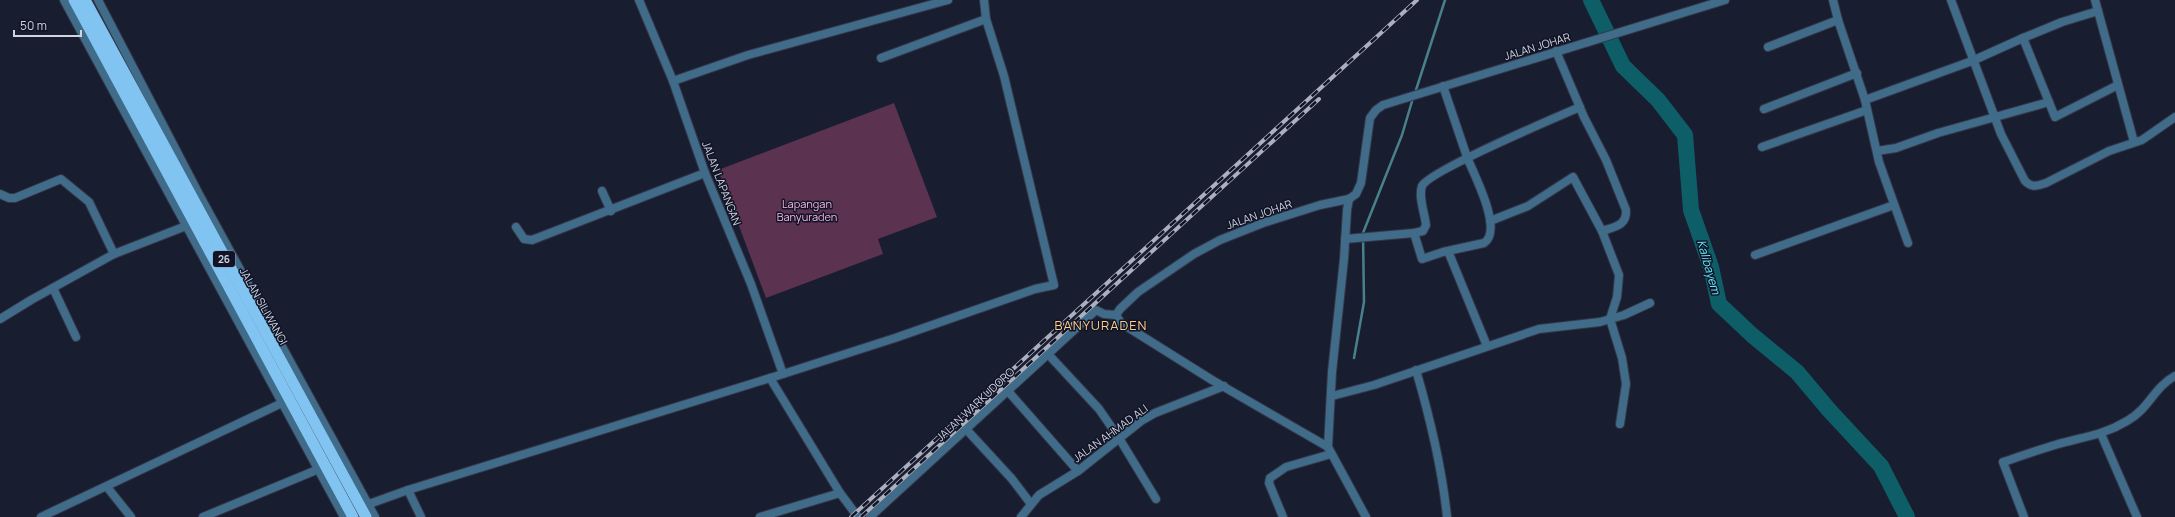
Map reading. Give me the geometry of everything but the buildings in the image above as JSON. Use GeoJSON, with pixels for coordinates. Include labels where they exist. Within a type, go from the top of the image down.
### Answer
{"type":"FeatureCollection","features":[{"type":"Feature","properties":{"kind":"highway","name":"JALAN SILIWANGI"},"geometry":{"type":"LineString","coordinates":[[74,0],[225,270],[366,517]]}},
{"type":"Feature","properties":{"kind":"highway","name":"JALAN SILIWANGI"},"geometry":{"type":"LineString","coordinates":[[85,0],[225,270],[226,289],[252,339],[353,517]]}},
{"type":"Feature","properties":{"kind":"street"},"geometry":{"type":"LineString","coordinates":[[64,0],[186,226],[226,289]]}},
{"type":"Feature","properties":{"kind":"street"},"geometry":{"type":"LineString","coordinates":[[98,0],[200,196],[375,517]]}},
{"type":"Feature","properties":{"kind":"street","name":"JALAN LAPANGAN"},"geometry":{"type":"LineString","coordinates":[[639,0],[673,81],[705,173],[751,284],[783,374]]}},
{"type":"Feature","properties":{"kind":"street"},"geometry":{"type":"LineString","coordinates":[[673,81],[748,55],[945,0]]}},
{"type":"Feature","properties":{"kind":"street"},"geometry":{"type":"LineString","coordinates":[[368,504],[408,490],[909,335],[1035,289],[1054,285],[1004,76],[986,19],[984,0]]}},
{"type":"Feature","properties":{"kind":"street","name":"JALAN JOHAR"},"geometry":{"type":"LineString","coordinates":[[1116,315],[1120,309],[1138,292],[1194,254],[1220,240],[1263,223],[1320,205],[1349,199],[1356,194],[1361,183],[1371,115],[1386,103],[1556,51],[1628,31],[1725,0]]}},
{"type":"Feature","properties":{"kind":"street"},"geometry":{"type":"LineString","coordinates":[[1833,0],[1838,20],[1865,100],[1877,151],[1908,243]]}},
{"type":"Feature","properties":{"kind":"street"},"geometry":{"type":"LineString","coordinates":[[1951,0],[1972,62],[2001,134],[2025,181],[2034,186],[2046,183],[2109,151],[2134,142],[2154,132],[2175,117]]}},
{"type":"Feature","properties":{"kind":"street"},"geometry":{"type":"LineString","coordinates":[[2095,0],[2134,142]]}},
{"type":"Feature","properties":{"kind":"street"},"geometry":{"type":"LineString","coordinates":[[1865,100],[1972,62],[2023,38],[2062,22],[2098,11]]}},
{"type":"Feature","properties":{"kind":"street"},"geometry":{"type":"LineString","coordinates":[[881,58],[986,19]]}},
{"type":"Feature","properties":{"kind":"street"},"geometry":{"type":"LineString","coordinates":[[1768,47],[1838,20]]}},
{"type":"Feature","properties":{"kind":"street"},"geometry":{"type":"LineString","coordinates":[[2023,38],[2054,117],[2118,85]]}},
{"type":"Feature","properties":{"kind":"street"},"geometry":{"type":"LineString","coordinates":[[1556,51],[1580,107],[1606,160],[1626,210],[1626,218],[1623,222],[1602,231]]}},
{"type":"Feature","properties":{"kind":"street"},"geometry":{"type":"LineString","coordinates":[[1764,109],[1857,73]]}},
{"type":"Feature","properties":{"kind":"street"},"geometry":{"type":"LineString","coordinates":[[1414,233],[1422,259],[1448,251],[1475,246],[1487,241],[1490,235],[1490,221],[1479,183],[1468,158],[1443,86]]}},
{"type":"Feature","properties":{"kind":"street"},"geometry":{"type":"LineString","coordinates":[[1877,151],[1903,146],[1995,116],[2049,102]]}},
{"type":"Feature","properties":{"kind":"street"},"geometry":{"type":"LineString","coordinates":[[1345,239],[1423,231],[1426,225],[1421,195],[1423,184],[1432,176],[1580,107]]}},
{"type":"Feature","properties":{"kind":"street"},"geometry":{"type":"LineString","coordinates":[[1762,147],[1867,110]]}},
{"type":"Feature","properties":{"kind":"street"},"geometry":{"type":"LineString","coordinates":[[516,227],[524,239],[532,240],[611,211],[705,173]]}},
{"type":"Feature","properties":{"kind":"street"},"geometry":{"type":"LineString","coordinates":[[1490,221],[1528,206],[1573,177],[1602,231],[1619,275],[1616,304],[1610,319],[1622,358],[1626,384],[1620,424]]}},
{"type":"Feature","properties":{"kind":"street"},"geometry":{"type":"LineString","coordinates":[[0,194],[9,198],[15,198],[61,179],[89,202],[114,254]]}},
{"type":"Feature","properties":{"kind":"street"},"geometry":{"type":"LineString","coordinates":[[602,191],[611,211]]}},
{"type":"Feature","properties":{"kind":"street"},"geometry":{"type":"LineString","coordinates":[[1329,450],[1332,372],[1349,199]]}},
{"type":"Feature","properties":{"kind":"street"},"geometry":{"type":"LineString","coordinates":[[1756,255],[1894,205]]}},
{"type":"Feature","properties":{"kind":"street"},"geometry":{"type":"LineString","coordinates":[[0,319],[114,254],[186,226]]}},
{"type":"Feature","properties":{"kind":"street"},"geometry":{"type":"LineString","coordinates":[[1448,251],[1487,346]]}},
{"type":"Feature","properties":{"kind":"street"},"geometry":{"type":"LineString","coordinates":[[53,288],[76,337]]}},
{"type":"Feature","properties":{"kind":"street"},"geometry":{"type":"LineString","coordinates":[[1332,396],[1416,370],[1538,329],[1600,322],[1650,303]]}},
{"type":"Feature","properties":{"kind":"street","name":"JALAN WARKUDORO"},"geometry":{"type":"LineString","coordinates":[[870,517],[965,428],[1096,310],[1104,314],[1116,315]]}},
{"type":"Feature","properties":{"kind":"street"},"geometry":{"type":"LineString","coordinates":[[1116,315],[1120,323],[1156,346],[1329,450],[1366,517]]}},
{"type":"Feature","properties":{"kind":"street"},"geometry":{"type":"LineString","coordinates":[[252,339],[282,403],[344,517]]}},
{"type":"Feature","properties":{"kind":"street"},"geometry":{"type":"LineString","coordinates":[[1047,353],[1083,391],[1119,438],[1156,499]]}},
{"type":"Feature","properties":{"kind":"street"},"geometry":{"type":"LineString","coordinates":[[1416,370],[1429,415],[1444,485],[1447,517]]}},
{"type":"Feature","properties":{"kind":"street"},"geometry":{"type":"LineString","coordinates":[[2024,517],[2003,462],[2046,447],[2101,434],[2128,421],[2143,410],[2160,386],[2175,376]]}},
{"type":"Feature","properties":{"kind":"street"},"geometry":{"type":"LineString","coordinates":[[770,378],[840,493],[858,517]]}},
{"type":"Feature","properties":{"kind":"street","name":"JALAN AHMAD ALI"},"geometry":{"type":"LineString","coordinates":[[1021,517],[1039,495],[1078,471],[1119,438],[1155,413],[1224,386]]}},
{"type":"Feature","properties":{"kind":"street"},"geometry":{"type":"LineString","coordinates":[[1007,390],[1078,471]]}},
{"type":"Feature","properties":{"kind":"street"},"geometry":{"type":"LineString","coordinates":[[41,517],[282,403]]}},
{"type":"Feature","properties":{"kind":"street"},"geometry":{"type":"LineString","coordinates":[[965,428],[1012,480],[1031,504]]}},
{"type":"Feature","properties":{"kind":"street"},"geometry":{"type":"LineString","coordinates":[[2101,434],[2137,517]]}},
{"type":"Feature","properties":{"kind":"street"},"geometry":{"type":"LineString","coordinates":[[1284,517],[1269,483],[1270,478],[1286,467],[1329,450]]}},
{"type":"Feature","properties":{"kind":"street"},"geometry":{"type":"LineString","coordinates":[[203,517],[319,469]]}},
{"type":"Feature","properties":{"kind":"street"},"geometry":{"type":"LineString","coordinates":[[107,487],[131,517]]}},
{"type":"Feature","properties":{"kind":"street"},"geometry":{"type":"LineString","coordinates":[[408,490],[421,517]]}},
{"type":"Feature","properties":{"kind":"street"},"geometry":{"type":"LineString","coordinates":[[760,517],[840,493]]}},
{"type":"Feature","properties":{"kind":"green space","name":"Lapangan Banyuraden"},"geometry":{"type":"Polygon","coordinates":[[[894,103],[937,217],[878,239],[883,254],[766,298],[718,170],[894,103]]]}},
{"type":"Feature","properties":{"kind":"waterway"},"geometry":{"type":"LineString","coordinates":[[1415,93],[1445,0]]}},
{"type":"Feature","properties":{"kind":"waterway","name":"Kalibayem"},"geometry":{"type":"LineString","coordinates":[[1591,0],[1623,66],[1658,100],[1685,135],[1691,210],[1711,267],[1719,304],[1752,335],[1797,372],[1829,410],[1881,466],[1907,517]]}},
{"type":"Feature","properties":{"kind":"waterway"},"geometry":{"type":"LineString","coordinates":[[1354,358],[1364,302],[1363,233],[1402,135],[1413,98]]}},
{"type":"Feature","properties":{"kind":"railway"},"geometry":{"type":"LineString","coordinates":[[851,517],[1417,0]]}},
{"type":"Feature","properties":{"kind":"railway"},"geometry":{"type":"LineString","coordinates":[[861,517],[1319,99]]}},
{"type":"Feature","properties":{"kind":"district","name":"BANYURADEN"},"geometry":{"type":"Point","coordinates":[1101,325]}}]}
